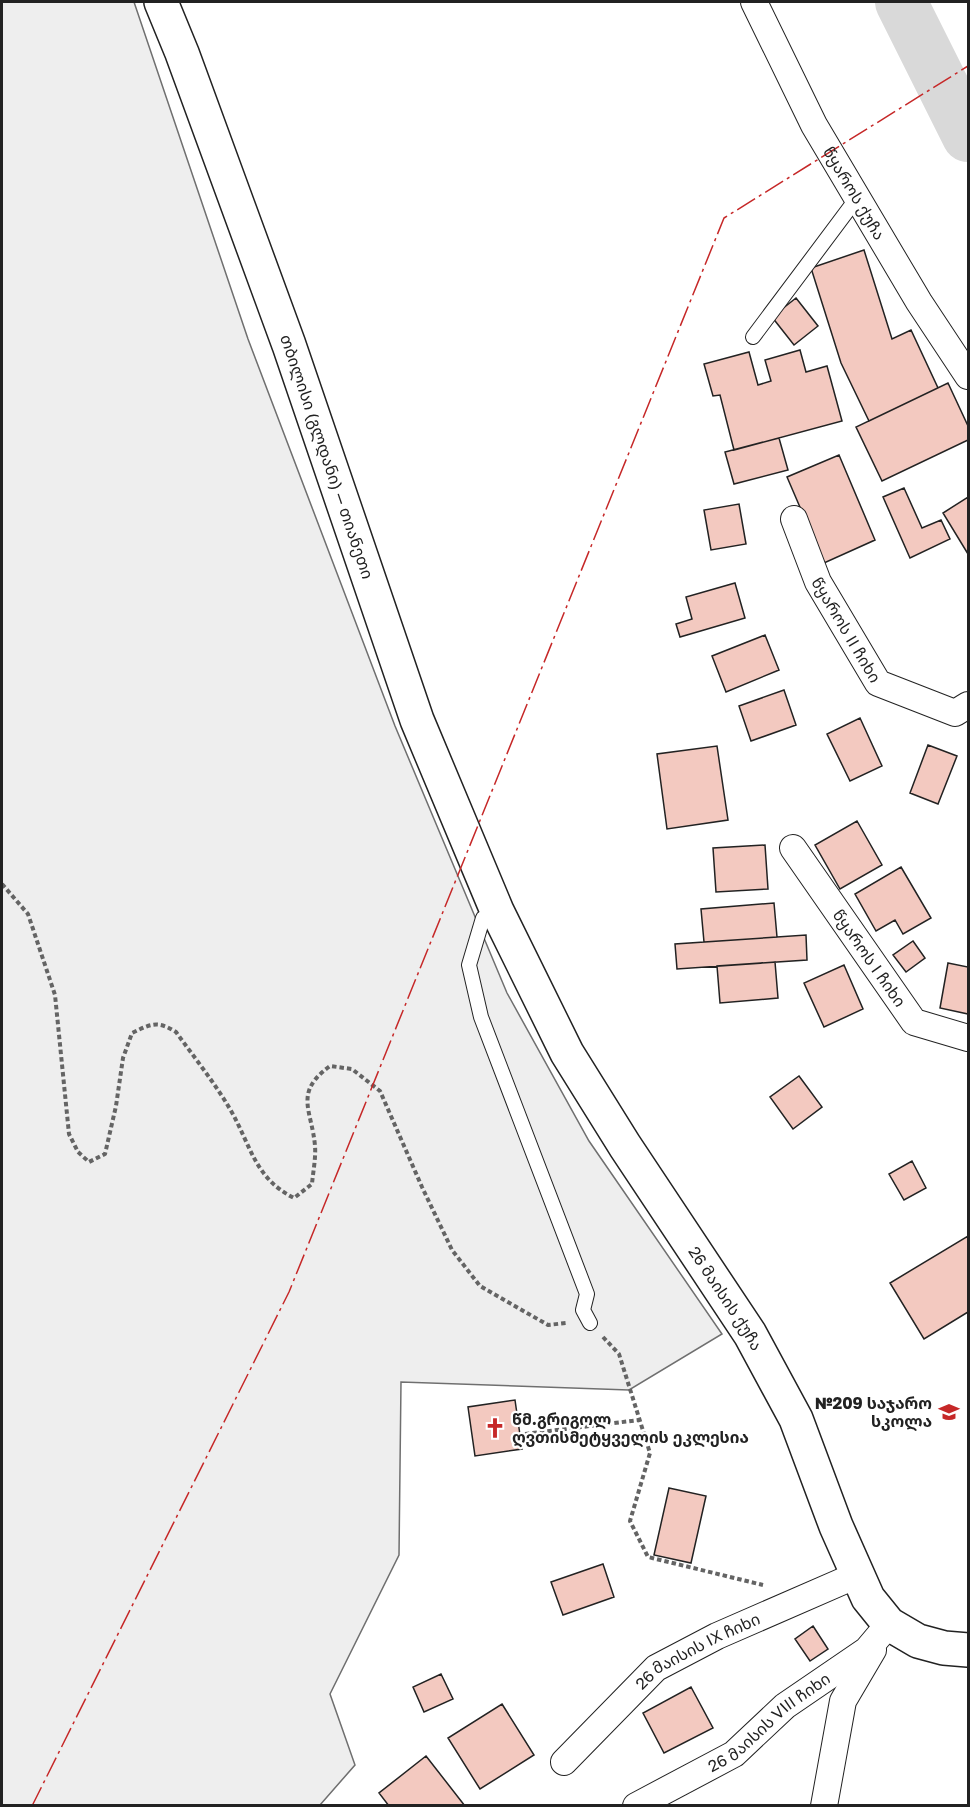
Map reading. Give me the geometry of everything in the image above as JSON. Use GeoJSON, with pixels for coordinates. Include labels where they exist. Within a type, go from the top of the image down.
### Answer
{"type":"FeatureCollection","features":[{"type":"Feature","properties":{"kind":"main road","name":"თბილისი (გლდანი) — თიანეთი"},"geometry":{"type":"LineString","coordinates":[[161,2],[289,345],[417,720],[497,911]]}},
{"type":"Feature","properties":{"kind":"main road","name":"26 მაისის ქუჩა"},"geometry":{"type":"LineString","coordinates":[[497,911],[567,1053],[625,1146],[750,1334],[796,1419],[856,1575],[868,1598],[889,1624],[918,1641],[944,1648],[969,1650]]}},
{"type":"Feature","properties":{"kind":"street","name":"წყაროს ქუჩა"},"geometry":{"type":"LineString","coordinates":[[754,2],[814,125],[919,302],[969,376]]}},
{"type":"Feature","properties":{"kind":"street","name":"წყაროს II ჩიხი"},"geometry":{"type":"LineString","coordinates":[[794,519],[818,582],[878,683],[955,713],[969,705]]}},
{"type":"Feature","properties":{"kind":"street","name":"წყაროს I ჩიხი"},"geometry":{"type":"LineString","coordinates":[[793,848],[914,1022],[969,1038]]}},
{"type":"Feature","properties":{"kind":"street","name":"26 მაისის IX ჩიხი"},"geometry":{"type":"LineString","coordinates":[[564,1762],[656,1668],[717,1636],[856,1575]]}},
{"type":"Feature","properties":{"kind":"street","name":"26 მაისის VIII ჩიხი"},"geometry":{"type":"LineString","coordinates":[[636,1806],[734,1754],[785,1706],[867,1650],[889,1624]]}},
{"type":"Feature","properties":{"kind":"street"},"geometry":{"type":"LineString","coordinates":[[824,1806],[843,1701],[889,1624]]}},
{"type":"Feature","properties":{"kind":"lane"},"geometry":{"type":"LineString","coordinates":[[753,337],[857,198]]}},
{"type":"Feature","properties":{"kind":"lane"},"geometry":{"type":"LineString","coordinates":[[497,911],[483,918],[469,965],[482,1017],[586,1294],[583,1310],[590,1323]]}},
{"type":"Feature","properties":{"kind":"path"},"geometry":{"type":"LineString","coordinates":[[2,884],[27,914],[56,995],[69,1134],[78,1152],[89,1162],[105,1154],[116,1106],[123,1058],[132,1033],[150,1024],[164,1024],[176,1032],[230,1108],[264,1177],[278,1190],[294,1198],[312,1184],[315,1147],[307,1109],[308,1092],[315,1076],[330,1066],[352,1069],[380,1091],[452,1250],[480,1286],[548,1325],[571,1323],[583,1310]]}},
{"type":"Feature","properties":{"kind":"path"},"geometry":{"type":"LineString","coordinates":[[590,1323],[619,1354],[650,1453],[630,1521],[648,1557],[764,1585]]}},
{"type":"Feature","properties":{"kind":"path"},"geometry":{"type":"LineString","coordinates":[[525,1434],[639,1420]]}},
{"type":"Feature","properties":{"kind":"shaded area"},"geometry":{"type":"Polygon","coordinates":[[[2,2],[134,2],[248,339],[395,726],[507,993],[589,1141],[722,1334],[629,1390],[401,1382],[399,1555],[330,1694],[355,1765],[320,1805],[2,1806],[2,2]]]}},
{"type":"Feature","properties":{"kind":"building"},"geometry":{"type":"Polygon","coordinates":[[[864,250],[892,339],[911,330],[938,388],[869,421],[841,363],[811,268],[864,250]]]}},
{"type":"Feature","properties":{"kind":"building"},"geometry":{"type":"Polygon","coordinates":[[[796,298],[818,326],[794,345],[772,317],[796,298]]]}},
{"type":"Feature","properties":{"kind":"building"},"geometry":{"type":"Polygon","coordinates":[[[800,350],[806,372],[827,366],[842,421],[734,450],[720,395],[713,396],[704,364],[749,352],[758,385],[771,381],[765,360],[800,350]]]}},
{"type":"Feature","properties":{"kind":"building"},"geometry":{"type":"Polygon","coordinates":[[[948,383],[968,426],[968,440],[882,481],[856,427],[948,383]]]}},
{"type":"Feature","properties":{"kind":"building"},"geometry":{"type":"Polygon","coordinates":[[[779,438],[788,470],[734,484],[725,452],[779,438]]]}},
{"type":"Feature","properties":{"kind":"building"},"geometry":{"type":"Polygon","coordinates":[[[839,455],[875,540],[824,563],[787,477],[839,455]]]}},
{"type":"Feature","properties":{"kind":"building"},"geometry":{"type":"Polygon","coordinates":[[[904,488],[922,528],[941,520],[950,539],[910,558],[883,497],[904,488]]]}},
{"type":"Feature","properties":{"kind":"building"},"geometry":{"type":"Polygon","coordinates":[[[968,497],[968,554],[943,513],[968,497]]]}},
{"type":"Feature","properties":{"kind":"building"},"geometry":{"type":"Polygon","coordinates":[[[739,504],[746,544],[711,550],[704,510],[739,504]]]}},
{"type":"Feature","properties":{"kind":"building"},"geometry":{"type":"Polygon","coordinates":[[[735,583],[745,618],[680,637],[676,624],[692,619],[686,597],[735,583]]]}},
{"type":"Feature","properties":{"kind":"building"},"geometry":{"type":"Polygon","coordinates":[[[765,635],[779,670],[726,692],[712,656],[765,635]]]}},
{"type":"Feature","properties":{"kind":"building"},"geometry":{"type":"Polygon","coordinates":[[[784,690],[796,725],[751,741],[739,706],[784,690]]]}},
{"type":"Feature","properties":{"kind":"building"},"geometry":{"type":"Polygon","coordinates":[[[860,718],[882,766],[850,781],[827,734],[860,718]]]}},
{"type":"Feature","properties":{"kind":"building"},"geometry":{"type":"Polygon","coordinates":[[[928,745],[957,756],[938,804],[910,793],[928,745]]]}},
{"type":"Feature","properties":{"kind":"building"},"geometry":{"type":"Polygon","coordinates":[[[717,746],[728,820],[667,829],[657,754],[717,746]]]}},
{"type":"Feature","properties":{"kind":"building"},"geometry":{"type":"Polygon","coordinates":[[[857,821],[882,865],[840,889],[815,845],[857,821]]]}},
{"type":"Feature","properties":{"kind":"building"},"geometry":{"type":"Polygon","coordinates":[[[765,845],[768,889],[716,892],[713,848],[765,845]]]}},
{"type":"Feature","properties":{"kind":"building"},"geometry":{"type":"Polygon","coordinates":[[[901,867],[931,918],[903,934],[895,920],[876,931],[855,894],[901,867]]]}},
{"type":"Feature","properties":{"kind":"building"},"geometry":{"type":"Polygon","coordinates":[[[774,903],[777,937],[704,942],[701,909],[774,903]]]}},
{"type":"Feature","properties":{"kind":"building"},"geometry":{"type":"Polygon","coordinates":[[[806,935],[807,960],[677,969],[675,944],[806,935]]]}},
{"type":"Feature","properties":{"kind":"building"},"geometry":{"type":"Polygon","coordinates":[[[913,941],[925,958],[906,972],[893,955],[913,941]]]}},
{"type":"Feature","properties":{"kind":"building"},"geometry":{"type":"Polygon","coordinates":[[[775,962],[778,998],[720,1003],[717,966],[775,962]]]}},
{"type":"Feature","properties":{"kind":"building"},"geometry":{"type":"Polygon","coordinates":[[[948,963],[968,967],[968,1014],[940,1008],[948,963]]]}},
{"type":"Feature","properties":{"kind":"building"},"geometry":{"type":"Polygon","coordinates":[[[844,965],[863,1009],[824,1027],[804,983],[844,965]]]}},
{"type":"Feature","properties":{"kind":"building"},"geometry":{"type":"Polygon","coordinates":[[[799,1076],[822,1107],[793,1129],[770,1097],[799,1076]]]}},
{"type":"Feature","properties":{"kind":"building"},"geometry":{"type":"Polygon","coordinates":[[[912,1161],[926,1188],[904,1200],[889,1174],[912,1161]]]}},
{"type":"Feature","properties":{"kind":"building"},"geometry":{"type":"Polygon","coordinates":[[[968,1236],[968,1312],[924,1339],[890,1283],[968,1236]]]}},
{"type":"Feature","properties":{"kind":"building","name":"წმ.გრიგოლ ღვთისმეტყველის ეკლესია"},"geometry":{"type":"Polygon","coordinates":[[[515,1400],[522,1449],[475,1456],[468,1407],[515,1400]]]}},
{"type":"Feature","properties":{"kind":"building"},"geometry":{"type":"Polygon","coordinates":[[[669,1488],[706,1496],[691,1563],[654,1555],[669,1488]]]}},
{"type":"Feature","properties":{"kind":"building"},"geometry":{"type":"Polygon","coordinates":[[[603,1564],[614,1597],[563,1615],[551,1582],[603,1564]]]}},
{"type":"Feature","properties":{"kind":"building"},"geometry":{"type":"Polygon","coordinates":[[[813,1626],[828,1649],[810,1661],[795,1639],[813,1626]]]}},
{"type":"Feature","properties":{"kind":"building"},"geometry":{"type":"Polygon","coordinates":[[[441,1674],[453,1699],[424,1712],[413,1687],[441,1674]]]}},
{"type":"Feature","properties":{"kind":"building"},"geometry":{"type":"Polygon","coordinates":[[[691,1687],[713,1728],[664,1753],[643,1713],[691,1687]]]}},
{"type":"Feature","properties":{"kind":"building"},"geometry":{"type":"Polygon","coordinates":[[[502,1704],[534,1755],[480,1789],[448,1738],[502,1704]]]}},
{"type":"Feature","properties":{"kind":"building"},"geometry":{"type":"Polygon","coordinates":[[[426,1756],[465,1806],[389,1806],[379,1793],[426,1756]]]}},
{"type":"Feature","properties":{"kind":"waterway"},"geometry":{"type":"LineString","coordinates":[[901,2],[968,136]]}},
{"type":"Feature","properties":{"kind":"power"},"geometry":{"type":"LineString","coordinates":[[32,1806],[289,1292],[724,218],[968,66]]}},
{"type":"Feature","properties":{"kind":"place","name":"№209 საჯარო სკოლა"},"geometry":{"type":"Point","coordinates":[949,1412]}},
{"type":"Feature","properties":{"kind":"place","name":"წმ.გრიგოლ ღვთისმეტყველის ეკლესია"},"geometry":{"type":"Point","coordinates":[495,1428]}}]}
